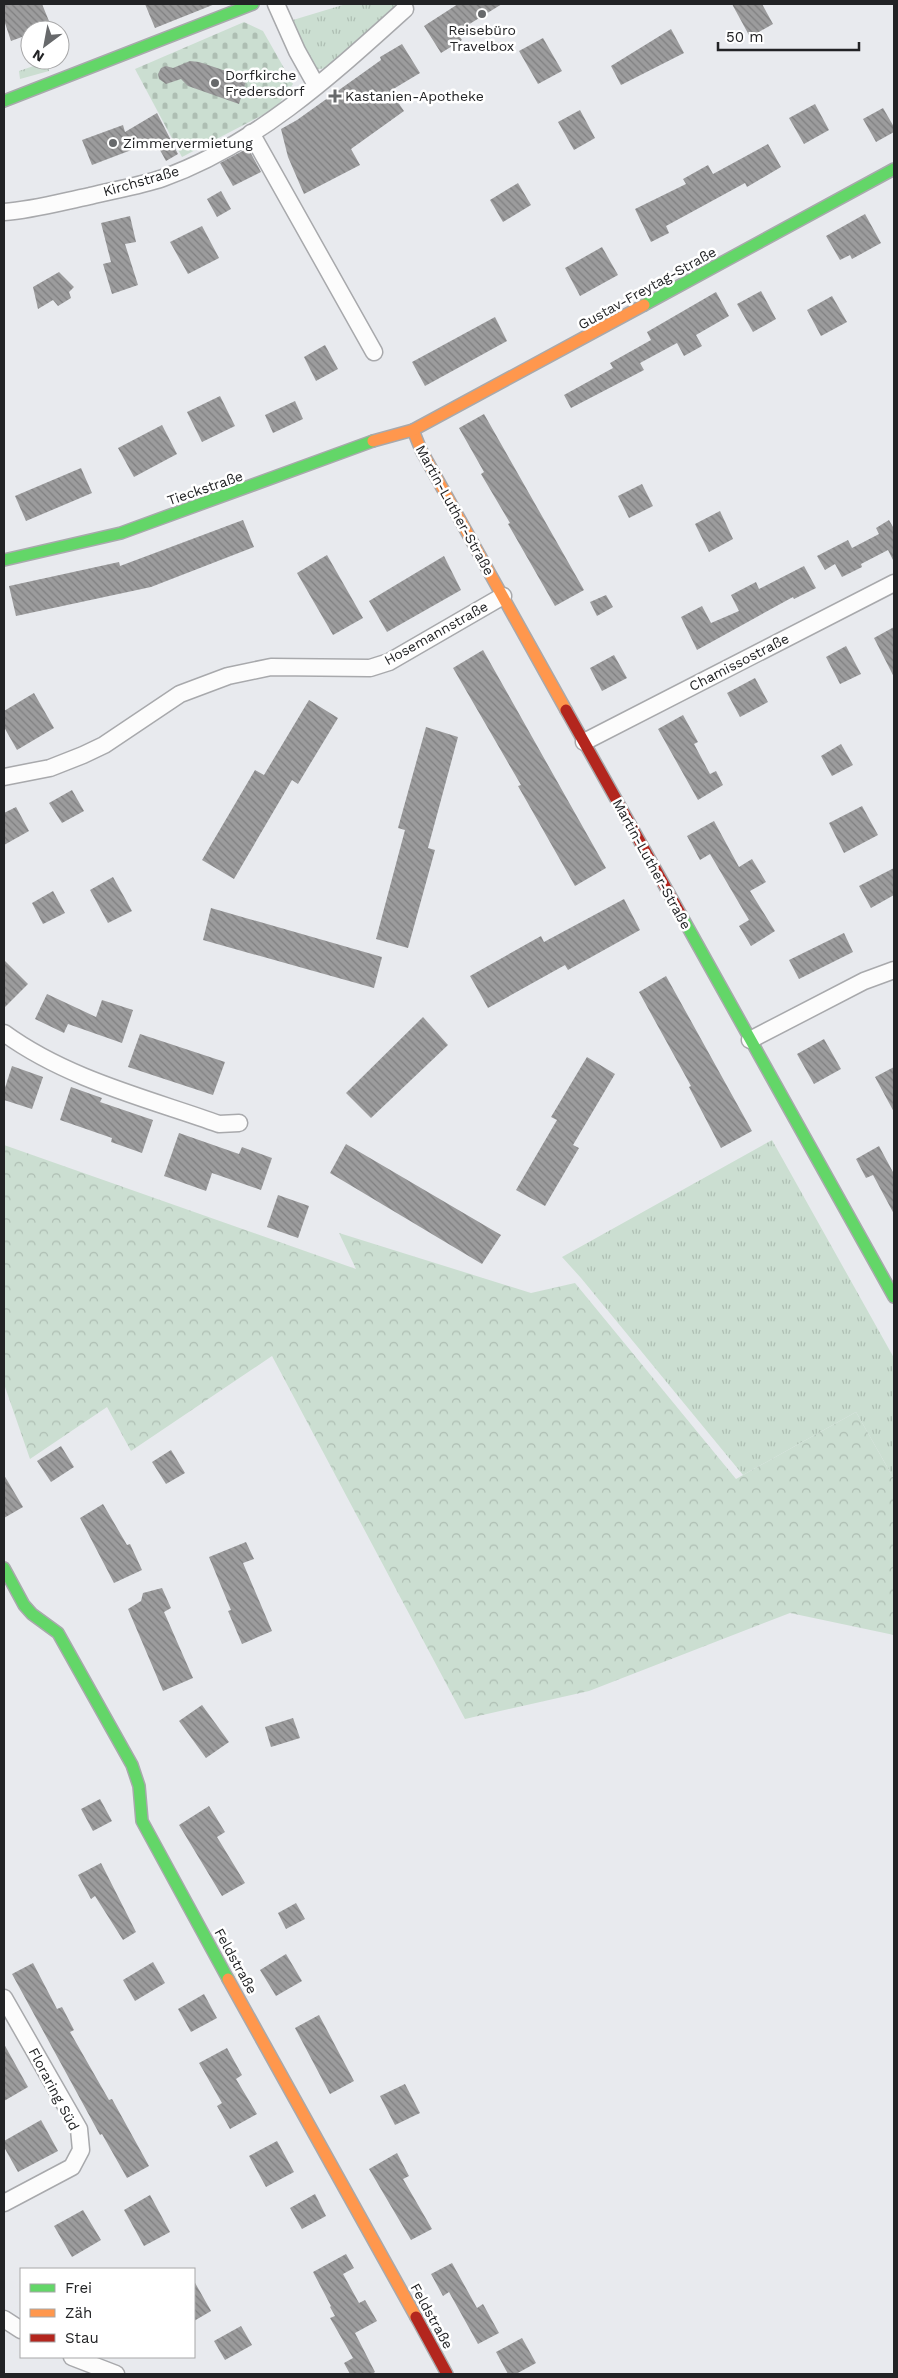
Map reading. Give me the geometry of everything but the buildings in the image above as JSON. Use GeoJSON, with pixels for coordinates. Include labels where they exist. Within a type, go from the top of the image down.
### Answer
{"type":"FeatureCollection","features":[{"type":"Feature","properties":{"kind":"street"},"geometry":{"type":"LineString","coordinates":[[4,101],[253,4]]}},
{"type":"Feature","properties":{"kind":"street"},"geometry":{"type":"LineString","coordinates":[[276,4],[297,51],[316,85]]}},
{"type":"Feature","properties":{"kind":"street","name":"Kirchstraße"},"geometry":{"type":"LineString","coordinates":[[4,212],[79,198],[163,178],[219,152],[277,117],[336,71],[405,9]]}},
{"type":"Feature","properties":{"kind":"street"},"geometry":{"type":"LineString","coordinates":[[251,133],[374,352]]}},
{"type":"Feature","properties":{"kind":"street","name":"Gustav-Freytag-Straße"},"geometry":{"type":"LineString","coordinates":[[413,430],[894,170]]}},
{"type":"Feature","properties":{"kind":"street","name":"Tieckstraße"},"geometry":{"type":"LineString","coordinates":[[4,560],[121,533],[380,439],[413,430]]}},
{"type":"Feature","properties":{"kind":"street","name":"Martin-Luther-Straße"},"geometry":{"type":"LineString","coordinates":[[413,430],[420,450],[894,1297]]}},
{"type":"Feature","properties":{"kind":"street","name":"Chamissostraße"},"geometry":{"type":"LineString","coordinates":[[584,742],[894,583]]}},
{"type":"Feature","properties":{"kind":"street","name":"Hosemannstraße"},"geometry":{"type":"LineString","coordinates":[[4,777],[50,768],[83,755],[104,744],[180,694],[228,676],[271,667],[370,668],[388,662],[503,596]]}},
{"type":"Feature","properties":{"kind":"street"},"geometry":{"type":"LineString","coordinates":[[750,1040],[864,981],[894,970]]}},
{"type":"Feature","properties":{"kind":"street"},"geometry":{"type":"LineString","coordinates":[[4,1033],[48,1061],[82,1076],[219,1124],[239,1123]]}},
{"type":"Feature","properties":{"kind":"street","name":"Feldstraße"},"geometry":{"type":"LineString","coordinates":[[4,1568],[28,1609],[58,1633],[132,1765],[139,1786],[142,1821],[443,2373]]}},
{"type":"Feature","properties":{"kind":"street","name":"Floraring Süd"},"geometry":{"type":"LineString","coordinates":[[4,1998],[78,2129],[81,2150],[72,2167],[4,2203]]}},
{"type":"Feature","properties":{"kind":"street"},"geometry":{"type":"LineString","coordinates":[[4,2319],[20,2329]]}},
{"type":"Feature","properties":{"kind":"street"},"geometry":{"type":"LineString","coordinates":[[75,2358],[116,2374]]}},
{"type":"Feature","properties":{"kind":"green space"},"geometry":{"type":"Polygon","coordinates":[[[346,4],[400,4],[325,68],[315,70],[293,20],[346,4]]]}},
{"type":"Feature","properties":{"kind":"green space"},"geometry":{"type":"Polygon","coordinates":[[[244,22],[263,31],[293,84],[276,108],[182,157],[135,69],[244,22]]]}},
{"type":"Feature","properties":{"kind":"green space"},"geometry":{"type":"Polygon","coordinates":[[[49,70],[49,71],[20,79],[19,71],[49,70]]]}},
{"type":"Feature","properties":{"kind":"green space"},"geometry":{"type":"Polygon","coordinates":[[[772,1140],[894,1358],[894,1479],[856,1412],[743,1475],[562,1257],[772,1140]]]}},
{"type":"Feature","properties":{"kind":"green space"},"geometry":{"type":"Polygon","coordinates":[[[4,1145],[356,1269],[339,1233],[531,1293],[575,1283],[736,1479],[856,1412],[894,1479],[894,1635],[790,1613],[589,1691],[465,1719],[272,1356],[131,1451],[107,1407],[30,1459],[4,1384],[4,1145]]]}},
{"type":"Feature","properties":{"kind":"traffic: fast"},"geometry":{"type":"LineString","coordinates":[[4,101],[253,4]]}},
{"type":"Feature","properties":{"kind":"traffic: fast"},"geometry":{"type":"LineString","coordinates":[[644,305],[894,169]]}},
{"type":"Feature","properties":{"kind":"traffic: fast"},"geometry":{"type":"LineString","coordinates":[[4,560],[121,533],[373,441]]}},
{"type":"Feature","properties":{"kind":"traffic: fast"},"geometry":{"type":"LineString","coordinates":[[681,915],[894,1297]]}},
{"type":"Feature","properties":{"kind":"traffic: fast"},"geometry":{"type":"LineString","coordinates":[[4,1568],[24,1605],[32,1614],[58,1633],[132,1765],[139,1786],[142,1821],[228,1979]]}},
{"type":"Feature","properties":{"kind":"traffic: slow"},"geometry":{"type":"LineString","coordinates":[[373,441],[413,430],[644,305]]}},
{"type":"Feature","properties":{"kind":"traffic: slow"},"geometry":{"type":"LineString","coordinates":[[413,430],[421,450],[566,710]]}},
{"type":"Feature","properties":{"kind":"traffic: slow"},"geometry":{"type":"LineString","coordinates":[[228,1979],[416,2317]]}},
{"type":"Feature","properties":{"kind":"traffic: jam"},"geometry":{"type":"LineString","coordinates":[[566,710],[681,915]]}},
{"type":"Feature","properties":{"kind":"traffic: jam"},"geometry":{"type":"LineString","coordinates":[[416,2317],[447,2374]]}},
{"type":"Feature","properties":{"kind":"place","name":"Reisebüro Travelbox"},"geometry":{"type":"Point","coordinates":[482,14]}},
{"type":"Feature","properties":{"kind":"place","name":"Dorfkirche Fredersdorf"},"geometry":{"type":"Point","coordinates":[215,83]}},
{"type":"Feature","properties":{"kind":"place","name":"Kastanien-Apotheke"},"geometry":{"type":"Point","coordinates":[335,96]}},
{"type":"Feature","properties":{"kind":"place","name":"Zimmervermietung"},"geometry":{"type":"Point","coordinates":[113,143]}}]}
